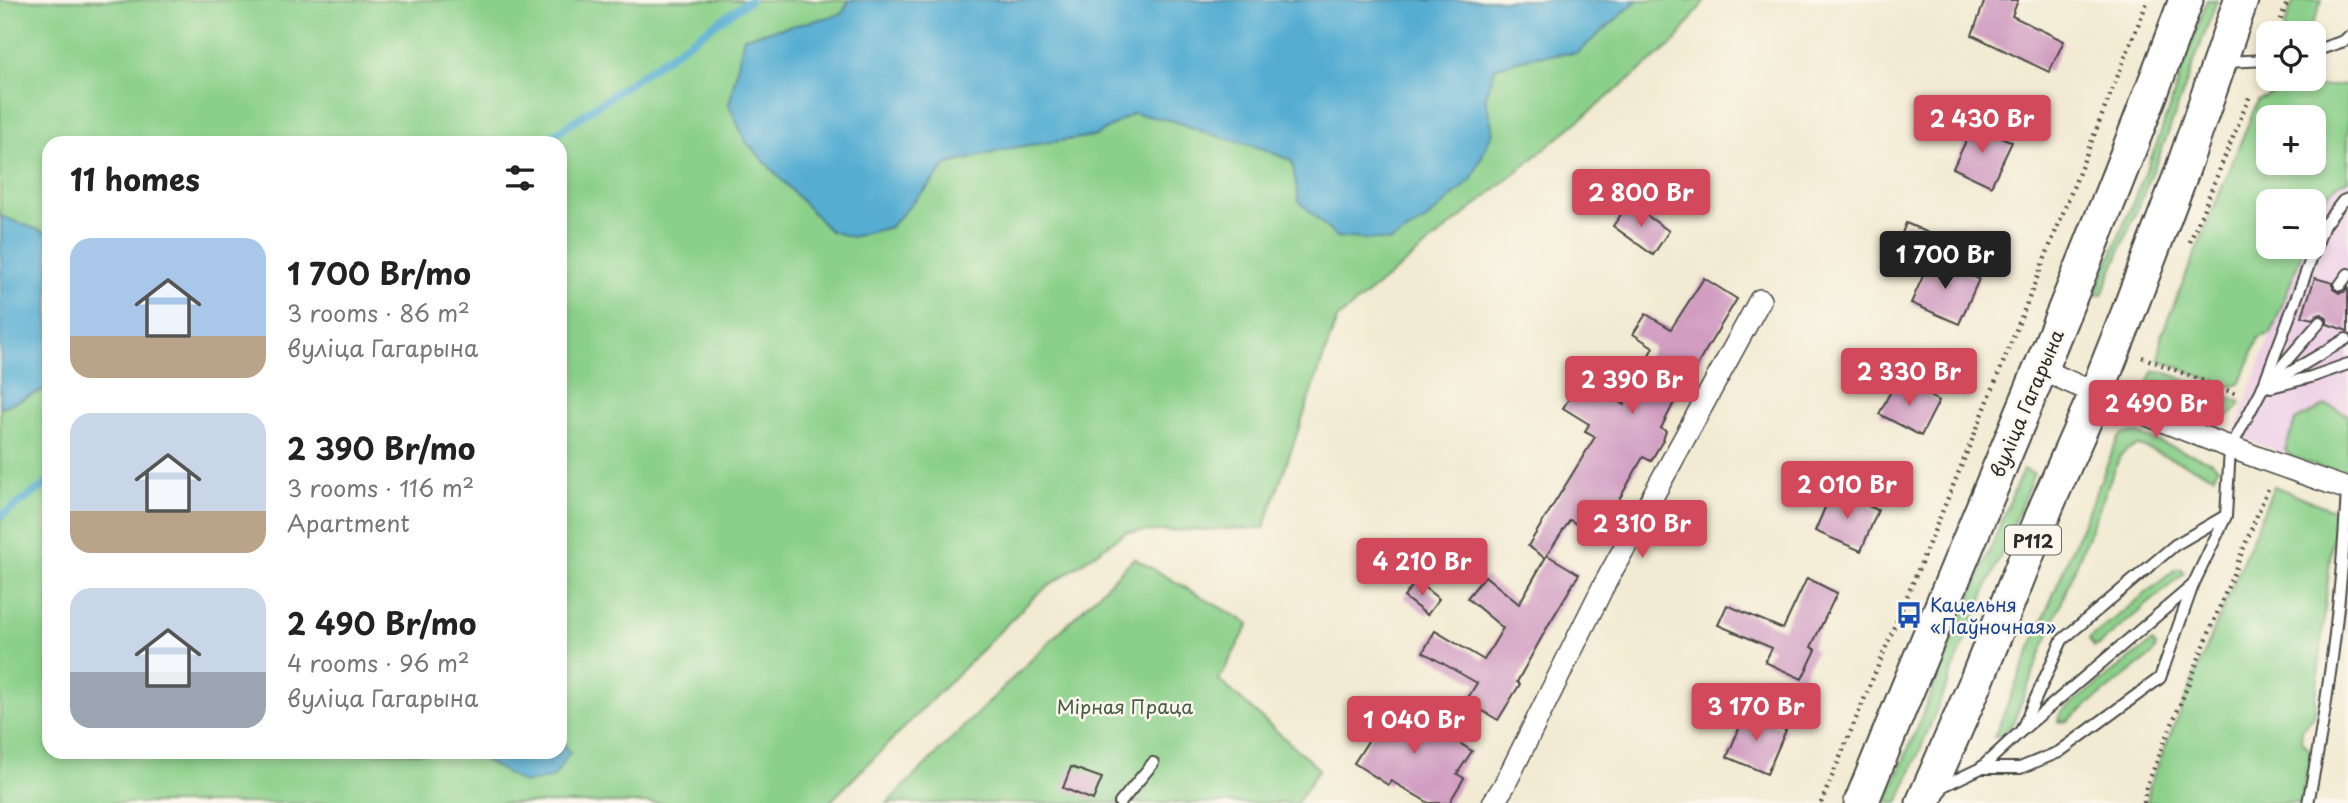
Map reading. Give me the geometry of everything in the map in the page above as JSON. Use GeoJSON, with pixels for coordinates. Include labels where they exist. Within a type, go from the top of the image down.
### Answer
{"type":"FeatureCollection","features":[{"type":"Feature","properties":{"kind":"main road","name":"вуліца Гагарына"},"geometry":{"type":"LineString","coordinates":[[1861,803],[2138,130],[2186,0]]}},
{"type":"Feature","properties":{"kind":"main road","name":"Р112"},"geometry":{"type":"LineString","coordinates":[[1925,798],[2096,394],[2181,174],[2241,0]]}},
{"type":"Feature","properties":{"kind":"street"},"geometry":{"type":"LineString","coordinates":[[1493,803],[1603,587],[1760,300]]}},
{"type":"Feature","properties":{"kind":"street"},"geometry":{"type":"LineString","coordinates":[[2041,369],[2230,449],[2347,489]]}},
{"type":"Feature","properties":{"kind":"lane"},"geometry":{"type":"LineString","coordinates":[[2326,47],[2348,37]]}},
{"type":"Feature","properties":{"kind":"lane"},"geometry":{"type":"LineString","coordinates":[[2218,63],[2256,61]]}},
{"type":"Feature","properties":{"kind":"lane"},"geometry":{"type":"LineString","coordinates":[[1981,768],[2020,768],[2059,752],[2160,678],[2193,584],[2226,516],[2230,449],[2262,389],[2324,225],[2343,201],[2348,199]]}},
{"type":"Feature","properties":{"kind":"lane"},"geometry":{"type":"LineString","coordinates":[[2340,285],[2348,274]]}},
{"type":"Feature","properties":{"kind":"lane"},"geometry":{"type":"LineString","coordinates":[[2262,389],[2320,322]]}},
{"type":"Feature","properties":{"kind":"lane"},"geometry":{"type":"LineString","coordinates":[[2262,389],[2346,339]]}},
{"type":"Feature","properties":{"kind":"lane"},"geometry":{"type":"LineString","coordinates":[[2262,389],[2311,377],[2348,364]]}},
{"type":"Feature","properties":{"kind":"lane"},"geometry":{"type":"LineString","coordinates":[[2308,803],[2322,733],[2343,569],[2347,489]]}},
{"type":"Feature","properties":{"kind":"lane"},"geometry":{"type":"LineString","coordinates":[[2021,731],[2062,640],[2175,545],[2226,516]]}},
{"type":"Feature","properties":{"kind":"lane"},"geometry":{"type":"LineString","coordinates":[[1925,798],[1981,768],[2193,584]]}},
{"type":"Feature","properties":{"kind":"lane"},"geometry":{"type":"LineString","coordinates":[[1121,803],[1153,763]]}},
{"type":"Feature","properties":{"kind":"path"},"geometry":{"type":"LineString","coordinates":[[1821,803],[1975,433],[2148,0]]}},
{"type":"Feature","properties":{"kind":"path"},"geometry":{"type":"LineString","coordinates":[[2280,21],[2288,0]]}},
{"type":"Feature","properties":{"kind":"path"},"geometry":{"type":"LineString","coordinates":[[2185,253],[2250,93]]}},
{"type":"Feature","properties":{"kind":"path"},"geometry":{"type":"LineString","coordinates":[[2138,368],[2146,347]]}},
{"type":"Feature","properties":{"kind":"path"},"geometry":{"type":"LineString","coordinates":[[2142,358],[2255,401]]}},
{"type":"Feature","properties":{"kind":"path"},"geometry":{"type":"LineString","coordinates":[[2144,803],[2146,788],[2277,465]]}},
{"type":"Feature","properties":{"kind":"shaded area"},"geometry":{"type":"Polygon","coordinates":[[[2348,180],[2348,478],[2233,434],[2299,259],[2326,259],[2326,193],[2337,184],[2348,180]]]}},
{"type":"Feature","properties":{"kind":"green space"},"geometry":{"type":"Polygon","coordinates":[[[0,0],[849,0],[843,14],[744,37],[739,64],[925,191],[948,164],[1016,147],[1095,136],[1133,113],[1174,121],[1261,148],[1292,161],[1300,201],[1493,131],[1485,96],[1496,67],[1535,56],[1577,53],[1638,0],[1705,0],[1675,42],[1337,319],[1264,528],[1126,532],[1036,595],[829,803],[0,803],[0,408],[42,391],[42,759],[567,759],[567,752],[570,752],[567,748],[567,136],[42,136],[42,232],[0,217],[0,0]]]}},
{"type":"Feature","properties":{"kind":"green space"},"geometry":{"type":"Polygon","coordinates":[[[2207,0],[2217,0],[2164,144],[2102,295],[2095,295],[2156,146],[2207,0]]]}},
{"type":"Feature","properties":{"kind":"green space"},"geometry":{"type":"Polygon","coordinates":[[[2294,0],[2322,0],[2314,21],[2286,21],[2294,0]]]}},
{"type":"Feature","properties":{"kind":"green space"},"geometry":{"type":"Polygon","coordinates":[[[2348,84],[2348,180],[2334,187],[2326,197],[2326,189],[2256,189],[2256,259],[2299,259],[2271,334],[2259,337],[2240,384],[2228,387],[2160,360],[2161,336],[2258,100],[2279,91],[2326,91],[2326,86],[2348,84]]]}},
{"type":"Feature","properties":{"kind":"green space"},"geometry":{"type":"Polygon","coordinates":[[[2162,371],[2241,402],[2232,414],[2222,419],[2193,412],[2145,390],[2153,372],[2162,371]]]}},
{"type":"Feature","properties":{"kind":"green space"},"geometry":{"type":"Polygon","coordinates":[[[2326,405],[2348,414],[2348,478],[2292,457],[2285,450],[2295,421],[2326,405]]]}},
{"type":"Feature","properties":{"kind":"green space"},"geometry":{"type":"Polygon","coordinates":[[[2135,433],[2212,462],[2218,467],[2214,476],[2138,445],[2120,456],[2013,723],[2002,734],[1994,737],[2117,441],[2122,434],[2135,433]]]}},
{"type":"Feature","properties":{"kind":"green space"},"geometry":{"type":"Polygon","coordinates":[[[2023,469],[2034,474],[1898,803],[1886,803],[2023,469]]]}},
{"type":"Feature","properties":{"kind":"green space"},"geometry":{"type":"Polygon","coordinates":[[[2274,486],[2340,513],[2342,526],[2332,539],[2314,716],[2302,730],[2301,741],[2312,751],[2300,803],[2147,803],[2150,784],[2274,486]]]}},
{"type":"Feature","properties":{"kind":"green space","name":"Мірная Праца"},"geometry":{"type":"Polygon","coordinates":[[[1134,558],[1249,624],[1219,680],[1319,769],[1297,803],[887,803],[1134,558]]]}},
{"type":"Feature","properties":{"kind":"green space"},"geometry":{"type":"Polygon","coordinates":[[[2176,569],[2182,569],[2184,573],[2094,647],[2089,639],[2176,569]]]}},
{"type":"Feature","properties":{"kind":"green space"},"geometry":{"type":"Polygon","coordinates":[[[2152,642],[2156,646],[2151,656],[2067,721],[2058,722],[2060,713],[2152,642]]]}},
{"type":"Feature","properties":{"kind":"water"},"geometry":{"type":"Polygon","coordinates":[[[849,0],[1638,0],[1577,53],[1535,56],[1496,67],[1485,96],[1493,131],[1472,179],[1425,221],[1391,241],[1336,237],[1299,201],[1292,161],[1261,148],[1174,121],[1133,113],[1095,136],[1016,147],[948,164],[890,227],[852,237],[830,231],[746,142],[729,105],[744,37],[842,14],[849,0]]]}},
{"type":"Feature","properties":{"kind":"water"},"geometry":{"type":"Polygon","coordinates":[[[1,216],[42,231],[42,391],[0,408],[1,216]]]}},
{"type":"Feature","properties":{"kind":"water"},"geometry":{"type":"Polygon","coordinates":[[[566,759],[554,777],[523,783],[484,760],[566,759]]]}},
{"type":"Feature","properties":{"kind":"building"},"geometry":{"type":"Polygon","coordinates":[[[1985,0],[2018,0],[2012,16],[2064,41],[2049,72],[1972,35],[1985,0]]]}},
{"type":"Feature","properties":{"kind":"building"},"geometry":{"type":"Polygon","coordinates":[[[1974,124],[2012,142],[1991,186],[1953,168],[1974,124]]]}},
{"type":"Feature","properties":{"kind":"building"},"geometry":{"type":"Polygon","coordinates":[[[1629,203],[1669,231],[1653,255],[1613,226],[1629,203]]]}},
{"type":"Feature","properties":{"kind":"building"},"geometry":{"type":"Polygon","coordinates":[[[1906,223],[1931,234],[1921,256],[1897,246],[1906,223]]]}},
{"type":"Feature","properties":{"kind":"building"},"geometry":{"type":"Polygon","coordinates":[[[1931,258],[1979,279],[1959,324],[1911,303],[1931,258]]]}},
{"type":"Feature","properties":{"kind":"building"},"geometry":{"type":"Polygon","coordinates":[[[1704,278],[1737,299],[1688,382],[1685,381],[1661,428],[1666,431],[1663,440],[1651,461],[1643,457],[1598,537],[1570,520],[1545,558],[1528,546],[1595,437],[1585,432],[1589,424],[1563,408],[1582,378],[1624,405],[1653,347],[1633,334],[1646,314],[1671,329],[1704,278]]]}},
{"type":"Feature","properties":{"kind":"building"},"geometry":{"type":"Polygon","coordinates":[[[2315,278],[2333,283],[2333,289],[2339,293],[2348,287],[2348,331],[2327,324],[2327,319],[2322,314],[2312,319],[2302,316],[2315,278]]]}},
{"type":"Feature","properties":{"kind":"building"},"geometry":{"type":"Polygon","coordinates":[[[1897,379],[1939,401],[1921,436],[1879,414],[1897,379]]]}},
{"type":"Feature","properties":{"kind":"building"},"geometry":{"type":"Polygon","coordinates":[[[1832,491],[1878,510],[1861,551],[1815,531],[1832,491]]]}},
{"type":"Feature","properties":{"kind":"building"},"geometry":{"type":"Polygon","coordinates":[[[1547,555],[1579,574],[1498,720],[1466,701],[1477,683],[1423,652],[1435,631],[1484,660],[1503,628],[1467,598],[1485,576],[1519,604],[1547,555]]]}},
{"type":"Feature","properties":{"kind":"building"},"geometry":{"type":"Polygon","coordinates":[[[1807,578],[1837,593],[1811,647],[1816,650],[1802,679],[1765,662],[1772,648],[1718,625],[1727,605],[1783,629],[1807,578]]]}},
{"type":"Feature","properties":{"kind":"building"},"geometry":{"type":"Polygon","coordinates":[[[1416,581],[1439,599],[1427,615],[1404,597],[1416,581]]]}},
{"type":"Feature","properties":{"kind":"building"},"geometry":{"type":"Polygon","coordinates":[[[1394,701],[1472,751],[1457,774],[1464,778],[1449,803],[1429,803],[1391,781],[1388,785],[1354,763],[1394,701]]]}},
{"type":"Feature","properties":{"kind":"building"},"geometry":{"type":"Polygon","coordinates":[[[1746,712],[1786,730],[1767,774],[1727,757],[1746,712]]]}},
{"type":"Feature","properties":{"kind":"building"},"geometry":{"type":"Polygon","coordinates":[[[1071,767],[1102,778],[1093,800],[1063,788],[1071,767]]]}},
{"type":"Feature","properties":{"kind":"waterway"},"geometry":{"type":"LineString","coordinates":[[553,136],[750,0]]}},
{"type":"Feature","properties":{"kind":"waterway"},"geometry":{"type":"LineString","coordinates":[[0,517],[42,487]]}},
{"type":"Feature","properties":{"kind":"place","name":"Кацельня «Паўночная»"},"geometry":{"type":"Point","coordinates":[1909,615]}}]}
